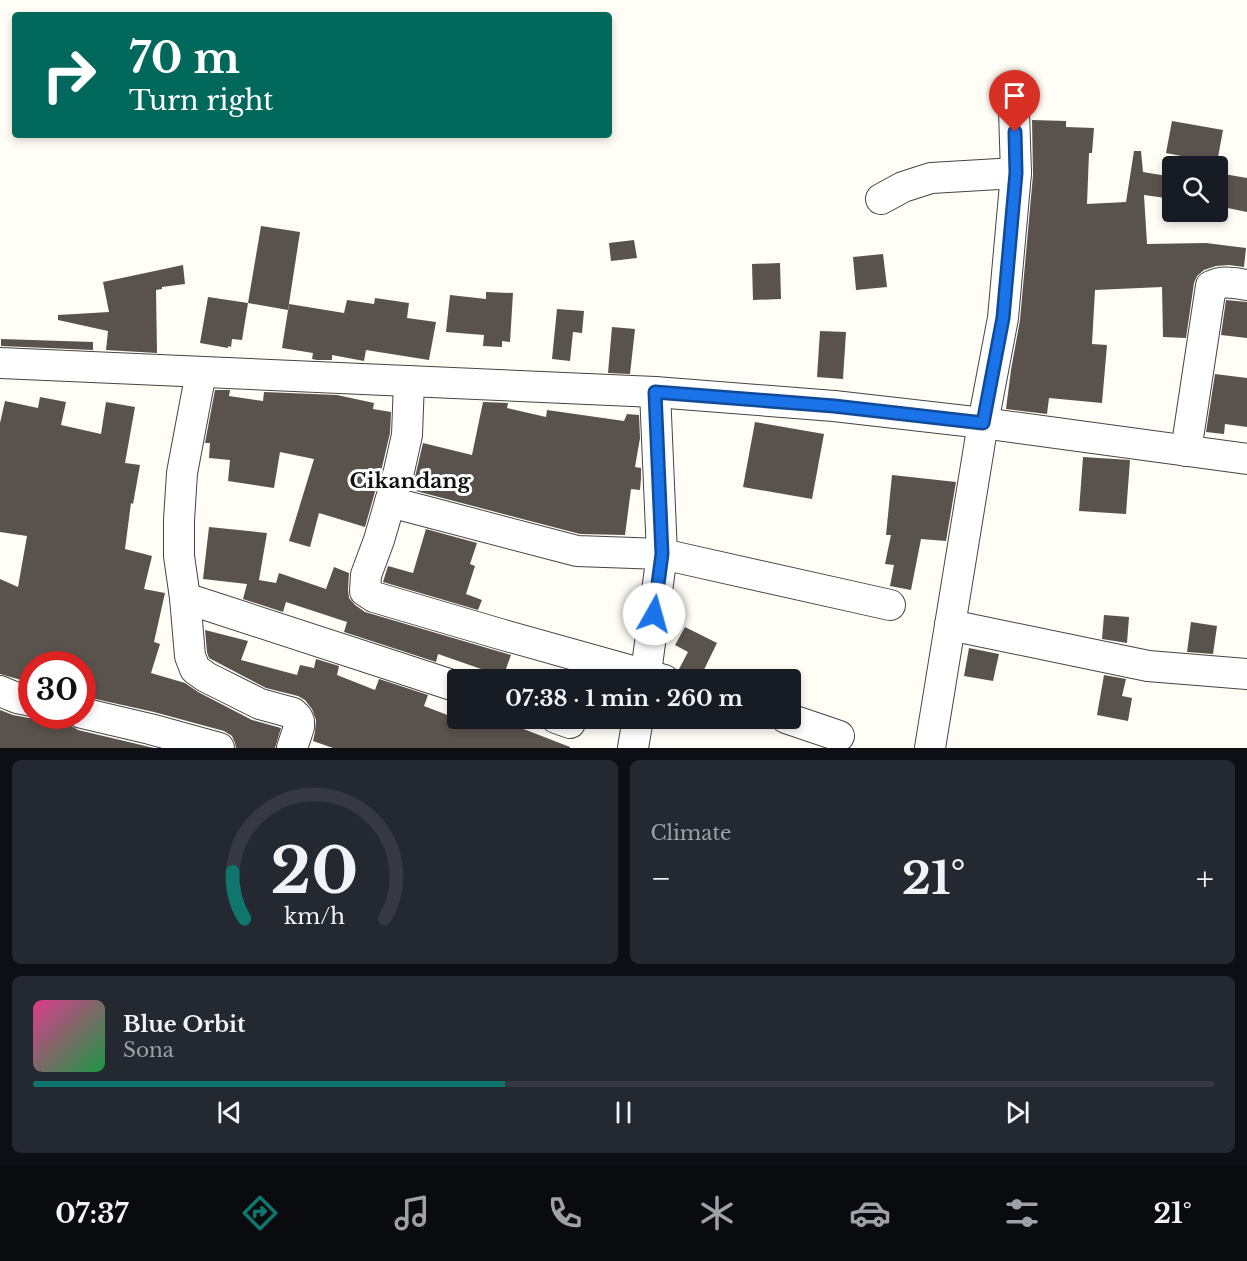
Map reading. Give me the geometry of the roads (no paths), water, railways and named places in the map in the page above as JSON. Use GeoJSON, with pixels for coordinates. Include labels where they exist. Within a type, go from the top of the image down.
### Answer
{"type":"FeatureCollection","features":[{"type":"Feature","properties":{"kind":"street"},"geometry":{"type":"LineString","coordinates":[[930,748],[983,423],[1003,318],[1016,173],[1014,111]]}},
{"type":"Feature","properties":{"kind":"street"},"geometry":{"type":"LineString","coordinates":[[881,199],[903,187],[931,178],[1016,173]]}},
{"type":"Feature","properties":{"kind":"street"},"geometry":{"type":"LineString","coordinates":[[1186,451],[1211,286],[1224,282],[1247,285]]}},
{"type":"Feature","properties":{"kind":"street"},"geometry":{"type":"LineString","coordinates":[[0,363],[655,392],[834,406],[983,423],[1247,459]]}},
{"type":"Feature","properties":{"kind":"street"},"geometry":{"type":"LineString","coordinates":[[201,372],[182,473],[179,556],[190,656],[195,669],[206,677],[260,704],[293,713],[299,721],[299,727],[292,748]]}},
{"type":"Feature","properties":{"kind":"street"},"geometry":{"type":"LineString","coordinates":[[409,381],[407,435],[379,540],[366,576],[365,591],[374,597],[621,669]]}},
{"type":"Feature","properties":{"kind":"street"},"geometry":{"type":"LineString","coordinates":[[653,669],[662,554],[655,392]]}},
{"type":"Feature","properties":{"kind":"street"},"geometry":{"type":"LineString","coordinates":[[390,502],[577,551],[662,554],[891,605]]}},
{"type":"Feature","properties":{"kind":"street"},"geometry":{"type":"LineString","coordinates":[[185,598],[447,683]]}},
{"type":"Feature","properties":{"kind":"street"},"geometry":{"type":"LineString","coordinates":[[950,625],[1148,666],[1247,674]]}},
{"type":"Feature","properties":{"kind":"street"},"geometry":{"type":"LineString","coordinates":[[0,691],[18,698]]}},
{"type":"Feature","properties":{"kind":"street"},"geometry":{"type":"LineString","coordinates":[[96,716],[219,748]]}},
{"type":"Feature","properties":{"kind":"street"},"geometry":{"type":"LineString","coordinates":[[801,723],[839,736]]}},
{"type":"Feature","properties":{"kind":"street"},"geometry":{"type":"LineString","coordinates":[[633,748],[636,729]]}},
{"type":"Feature","properties":{"kind":"district","name":"Cikandang"},"geometry":{"type":"Point","coordinates":[410,481]}}]}
